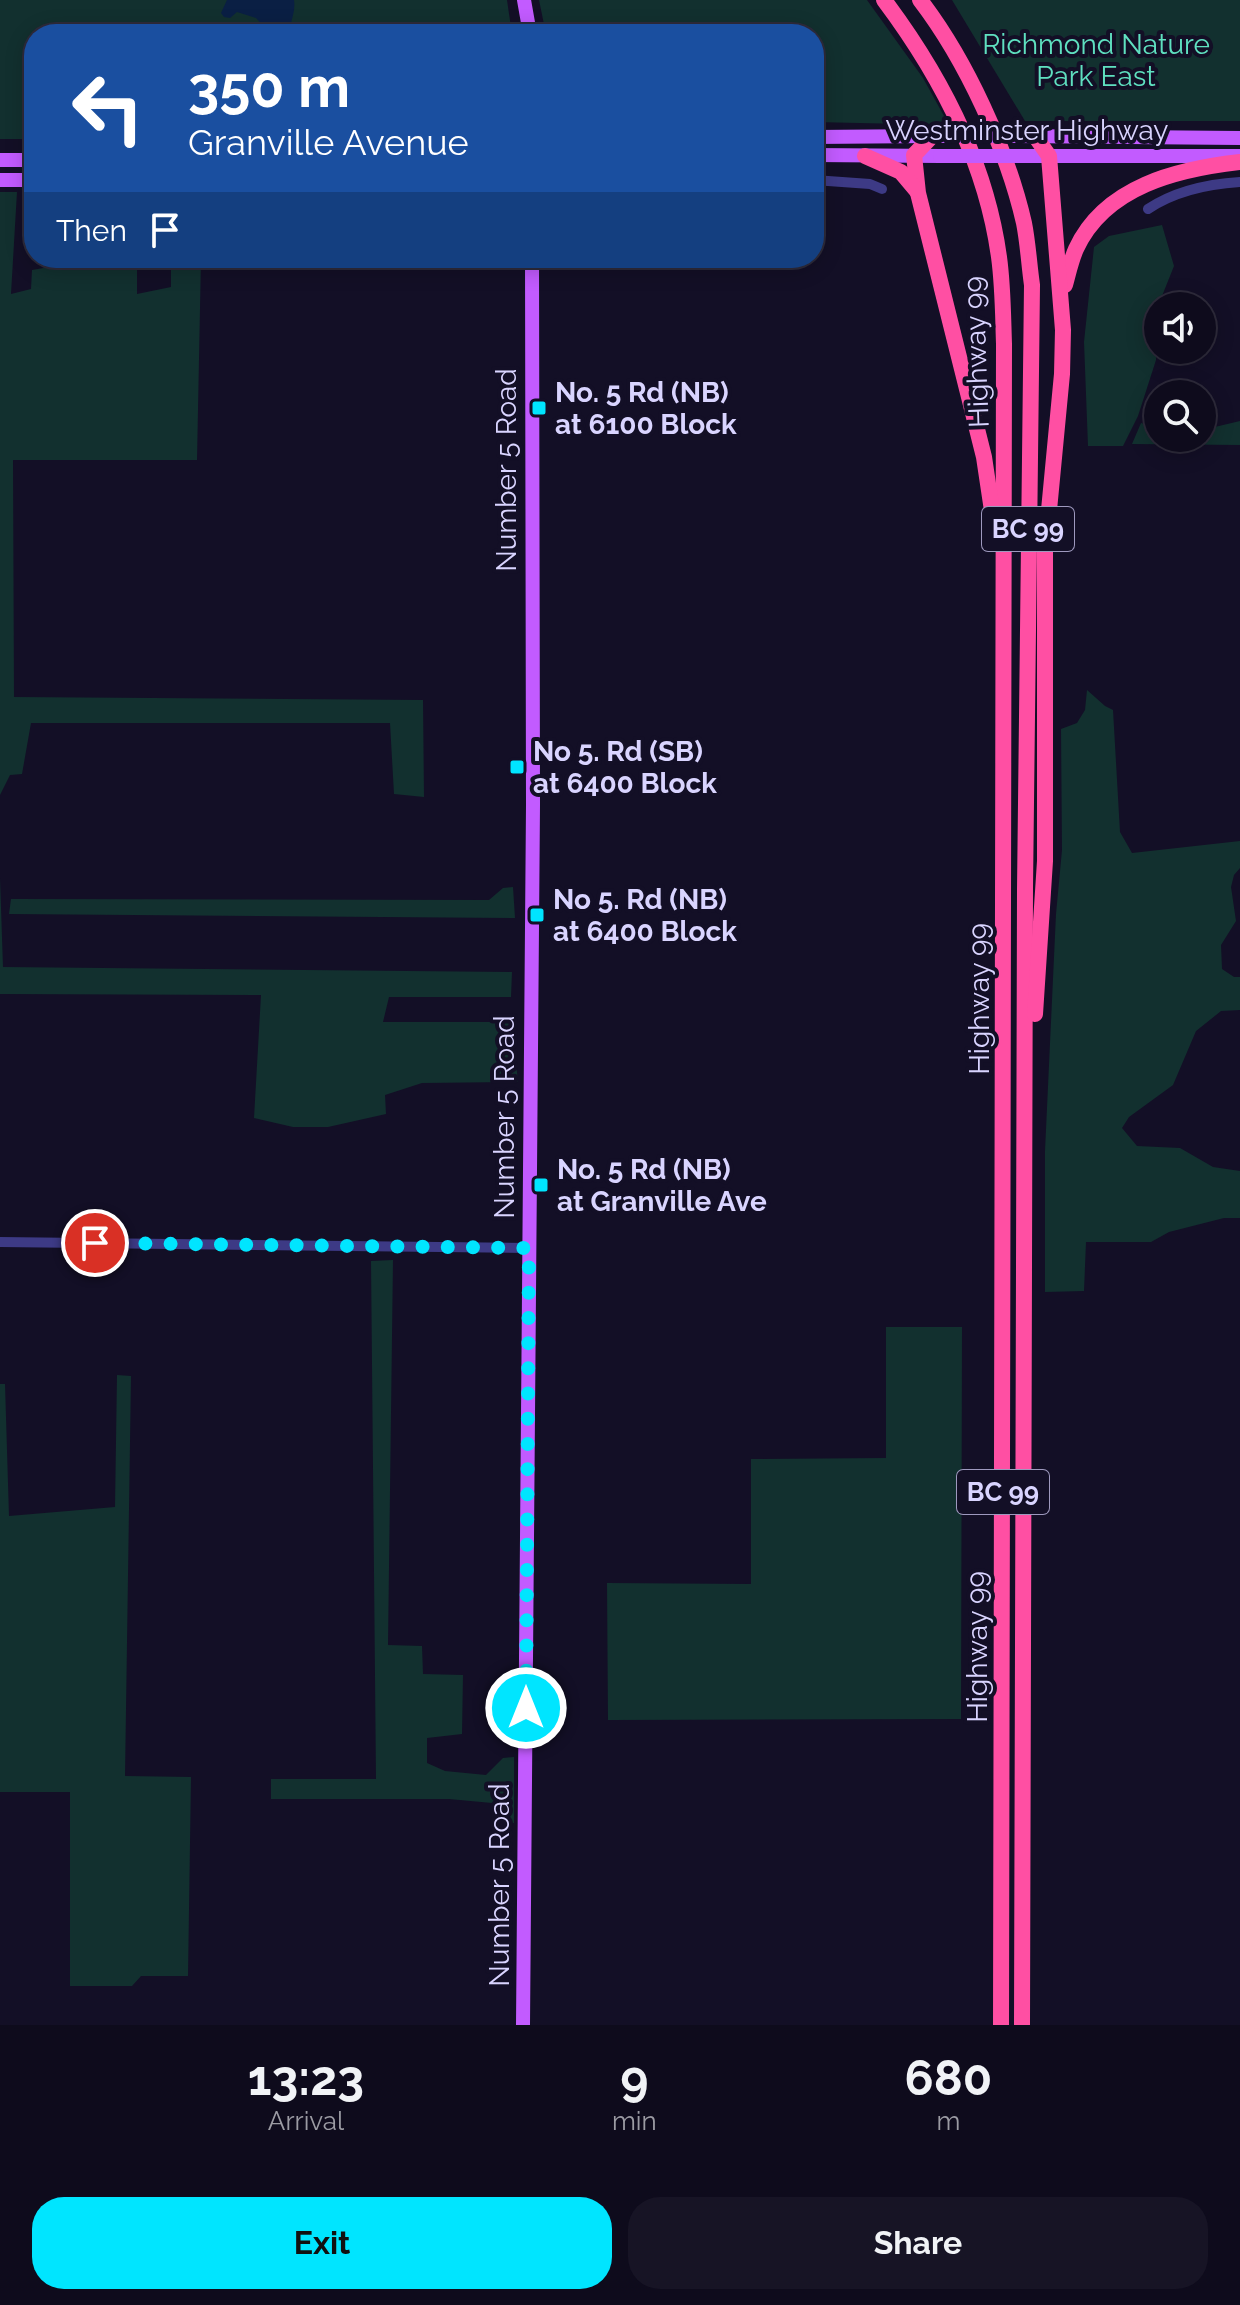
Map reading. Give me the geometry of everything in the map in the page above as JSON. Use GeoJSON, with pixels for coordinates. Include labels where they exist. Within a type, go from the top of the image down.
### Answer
{"type":"FeatureCollection","features":[{"type":"Feature","properties":{"kind":"highway","name":"Highway 99"},"geometry":{"type":"LineString","coordinates":[[884,0],[941,84],[975,161],[996,244],[1004,344],[1001,2025]]}},
{"type":"Feature","properties":{"kind":"highway","name":"Highway 99"},"geometry":{"type":"LineString","coordinates":[[920,0],[964,68],[1003,154],[1024,226],[1032,285],[1025,874],[1022,2025]]}},
{"type":"Feature","properties":{"kind":"highway"},"geometry":{"type":"LineString","coordinates":[[932,136],[914,155],[918,193],[984,457],[997,545],[1005,576]]}},
{"type":"Feature","properties":{"kind":"highway"},"geometry":{"type":"LineString","coordinates":[[1026,1083],[1034,1031],[1045,861],[1045,552],[1052,453],[1062,374],[1062,295],[1049,156],[1028,136]]}},
{"type":"Feature","properties":{"kind":"highway"},"geometry":{"type":"LineString","coordinates":[[865,156],[901,172],[918,193]]}},
{"type":"Feature","properties":{"kind":"highway"},"geometry":{"type":"LineString","coordinates":[[1062,295],[1076,249],[1094,221],[1113,203],[1142,186],[1179,172],[1240,162]]}},
{"type":"Feature","properties":{"kind":"main road"},"geometry":{"type":"LineString","coordinates":[[524,0],[528,24]]}},
{"type":"Feature","properties":{"kind":"main road","name":"Westminster Highway"},"geometry":{"type":"LineString","coordinates":[[824,137],[1240,138]]}},
{"type":"Feature","properties":{"kind":"main road","name":"Westminster Highway"},"geometry":{"type":"LineString","coordinates":[[824,155],[1240,156]]}},
{"type":"Feature","properties":{"kind":"main road"},"geometry":{"type":"LineString","coordinates":[[0,160],[24,160]]}},
{"type":"Feature","properties":{"kind":"main road"},"geometry":{"type":"LineString","coordinates":[[0,180],[24,180]]}},
{"type":"Feature","properties":{"kind":"main road","name":"Number 5 Road"},"geometry":{"type":"LineString","coordinates":[[523,2025],[533,805],[532,268]]}},
{"type":"Feature","properties":{"kind":"street","name":"Westminster Highway"},"geometry":{"type":"LineString","coordinates":[[824,181],[870,184],[882,189]]}},
{"type":"Feature","properties":{"kind":"street"},"geometry":{"type":"LineString","coordinates":[[1148,209],[1165,197],[1219,183],[1240,182]]}},
{"type":"Feature","properties":{"kind":"street"},"geometry":{"type":"LineString","coordinates":[[0,1242],[529,1248]]}},
{"type":"Feature","properties":{"kind":"green space"},"geometry":{"type":"Polygon","coordinates":[[[0,0],[507,0],[511,24],[24,24],[24,139],[0,139],[0,0]]]}},
{"type":"Feature","properties":{"kind":"green space"},"geometry":{"type":"Polygon","coordinates":[[[539,0],[867,0],[923,78],[949,125],[824,122],[824,24],[544,24],[539,0]]]}},
{"type":"Feature","properties":{"kind":"green space","name":"Richmond Nature Park East"},"geometry":{"type":"Polygon","coordinates":[[[952,0],[1240,0],[1240,121],[1025,121],[952,0]]]}},
{"type":"Feature","properties":{"kind":"green space"},"geometry":{"type":"Polygon","coordinates":[[[0,192],[17,192],[11,294],[31,289],[32,270],[43,268],[137,268],[137,294],[171,287],[171,268],[201,268],[197,460],[13,460],[14,697],[423,700],[424,797],[394,794],[390,723],[31,723],[22,774],[10,775],[0,795],[0,192]]]}},
{"type":"Feature","properties":{"kind":"green space"},"geometry":{"type":"Polygon","coordinates":[[[1162,225],[1174,266],[1164,292],[1144,292],[1144,364],[1155,364],[1150,380],[1144,380],[1144,397],[1138,416],[1123,446],[1088,446],[1084,342],[1094,247],[1109,236],[1162,225]]]}},
{"type":"Feature","properties":{"kind":"green space"},"geometry":{"type":"Polygon","coordinates":[[[1240,421],[1240,445],[1216,445],[1216,427],[1240,421]]]}},
{"type":"Feature","properties":{"kind":"green space"},"geometry":{"type":"Polygon","coordinates":[[[1141,423],[1144,424],[1144,444],[1132,444],[1141,423]]]}},
{"type":"Feature","properties":{"kind":"green space"},"geometry":{"type":"Polygon","coordinates":[[[1087,690],[1113,710],[1120,832],[1132,853],[1240,841],[1240,868],[1234,875],[1231,887],[1236,921],[1221,945],[1222,969],[1234,977],[1240,977],[1240,1010],[1221,1011],[1196,1031],[1173,1085],[1129,1117],[1122,1128],[1137,1146],[1180,1148],[1213,1167],[1240,1171],[1240,1218],[1224,1218],[1169,1232],[1151,1242],[1086,1242],[1084,1291],[1045,1292],[1045,1151],[1062,850],[1061,729],[1077,723],[1085,710],[1087,690]]]}},
{"type":"Feature","properties":{"kind":"green space"},"geometry":{"type":"Polygon","coordinates":[[[0,878],[3,967],[512,972],[511,997],[389,997],[383,1022],[512,1022],[518,1082],[422,1083],[385,1095],[386,1114],[328,1127],[293,1127],[254,1118],[261,995],[0,994],[0,878]]]}},
{"type":"Feature","properties":{"kind":"green space"},"geometry":{"type":"Polygon","coordinates":[[[513,887],[515,918],[9,914],[11,899],[489,900],[503,888],[513,887]]]}},
{"type":"Feature","properties":{"kind":"green space"},"geometry":{"type":"Polygon","coordinates":[[[393,1260],[388,1645],[422,1646],[423,1674],[463,1675],[462,1734],[427,1738],[427,1763],[445,1771],[486,1775],[503,1758],[514,1757],[514,1823],[493,1821],[492,1803],[449,1799],[271,1799],[271,1779],[376,1779],[371,1261],[393,1260]]]}},
{"type":"Feature","properties":{"kind":"green space"},"geometry":{"type":"Polygon","coordinates":[[[886,1327],[962,1327],[961,1719],[608,1720],[607,1583],[751,1584],[751,1459],[886,1458],[886,1327]]]}},
{"type":"Feature","properties":{"kind":"green space"},"geometry":{"type":"Polygon","coordinates":[[[117,1375],[131,1376],[125,1776],[191,1777],[188,1976],[141,1976],[132,1986],[70,1986],[70,1792],[0,1792],[0,1384],[5,1384],[9,1516],[115,1507],[117,1375]]]}},
{"type":"Feature","properties":{"kind":"water"},"geometry":{"type":"Polygon","coordinates":[[[227,0],[294,0],[290,24],[262,24],[256,18],[237,12],[230,18],[221,13],[227,0]]]}},
{"type":"Feature","properties":{"kind":"place","name":"No. 5 Rd (NB) at 6100 Block"},"geometry":{"type":"Point","coordinates":[539,408]}},
{"type":"Feature","properties":{"kind":"place","name":"No 5. Rd (SB) at 6400 Block"},"geometry":{"type":"Point","coordinates":[517,767]}},
{"type":"Feature","properties":{"kind":"place","name":"No 5. Rd (NB) at 6400 Block"},"geometry":{"type":"Point","coordinates":[537,915]}},
{"type":"Feature","properties":{"kind":"place","name":"No. 5 Rd (NB) at Granville Ave"},"geometry":{"type":"Point","coordinates":[541,1185]}},
{"type":"Feature","properties":{"kind":"route"},"geometry":{"type":"LineString","coordinates":[[95,1243],[529,1248],[526,1708]]}}]}
